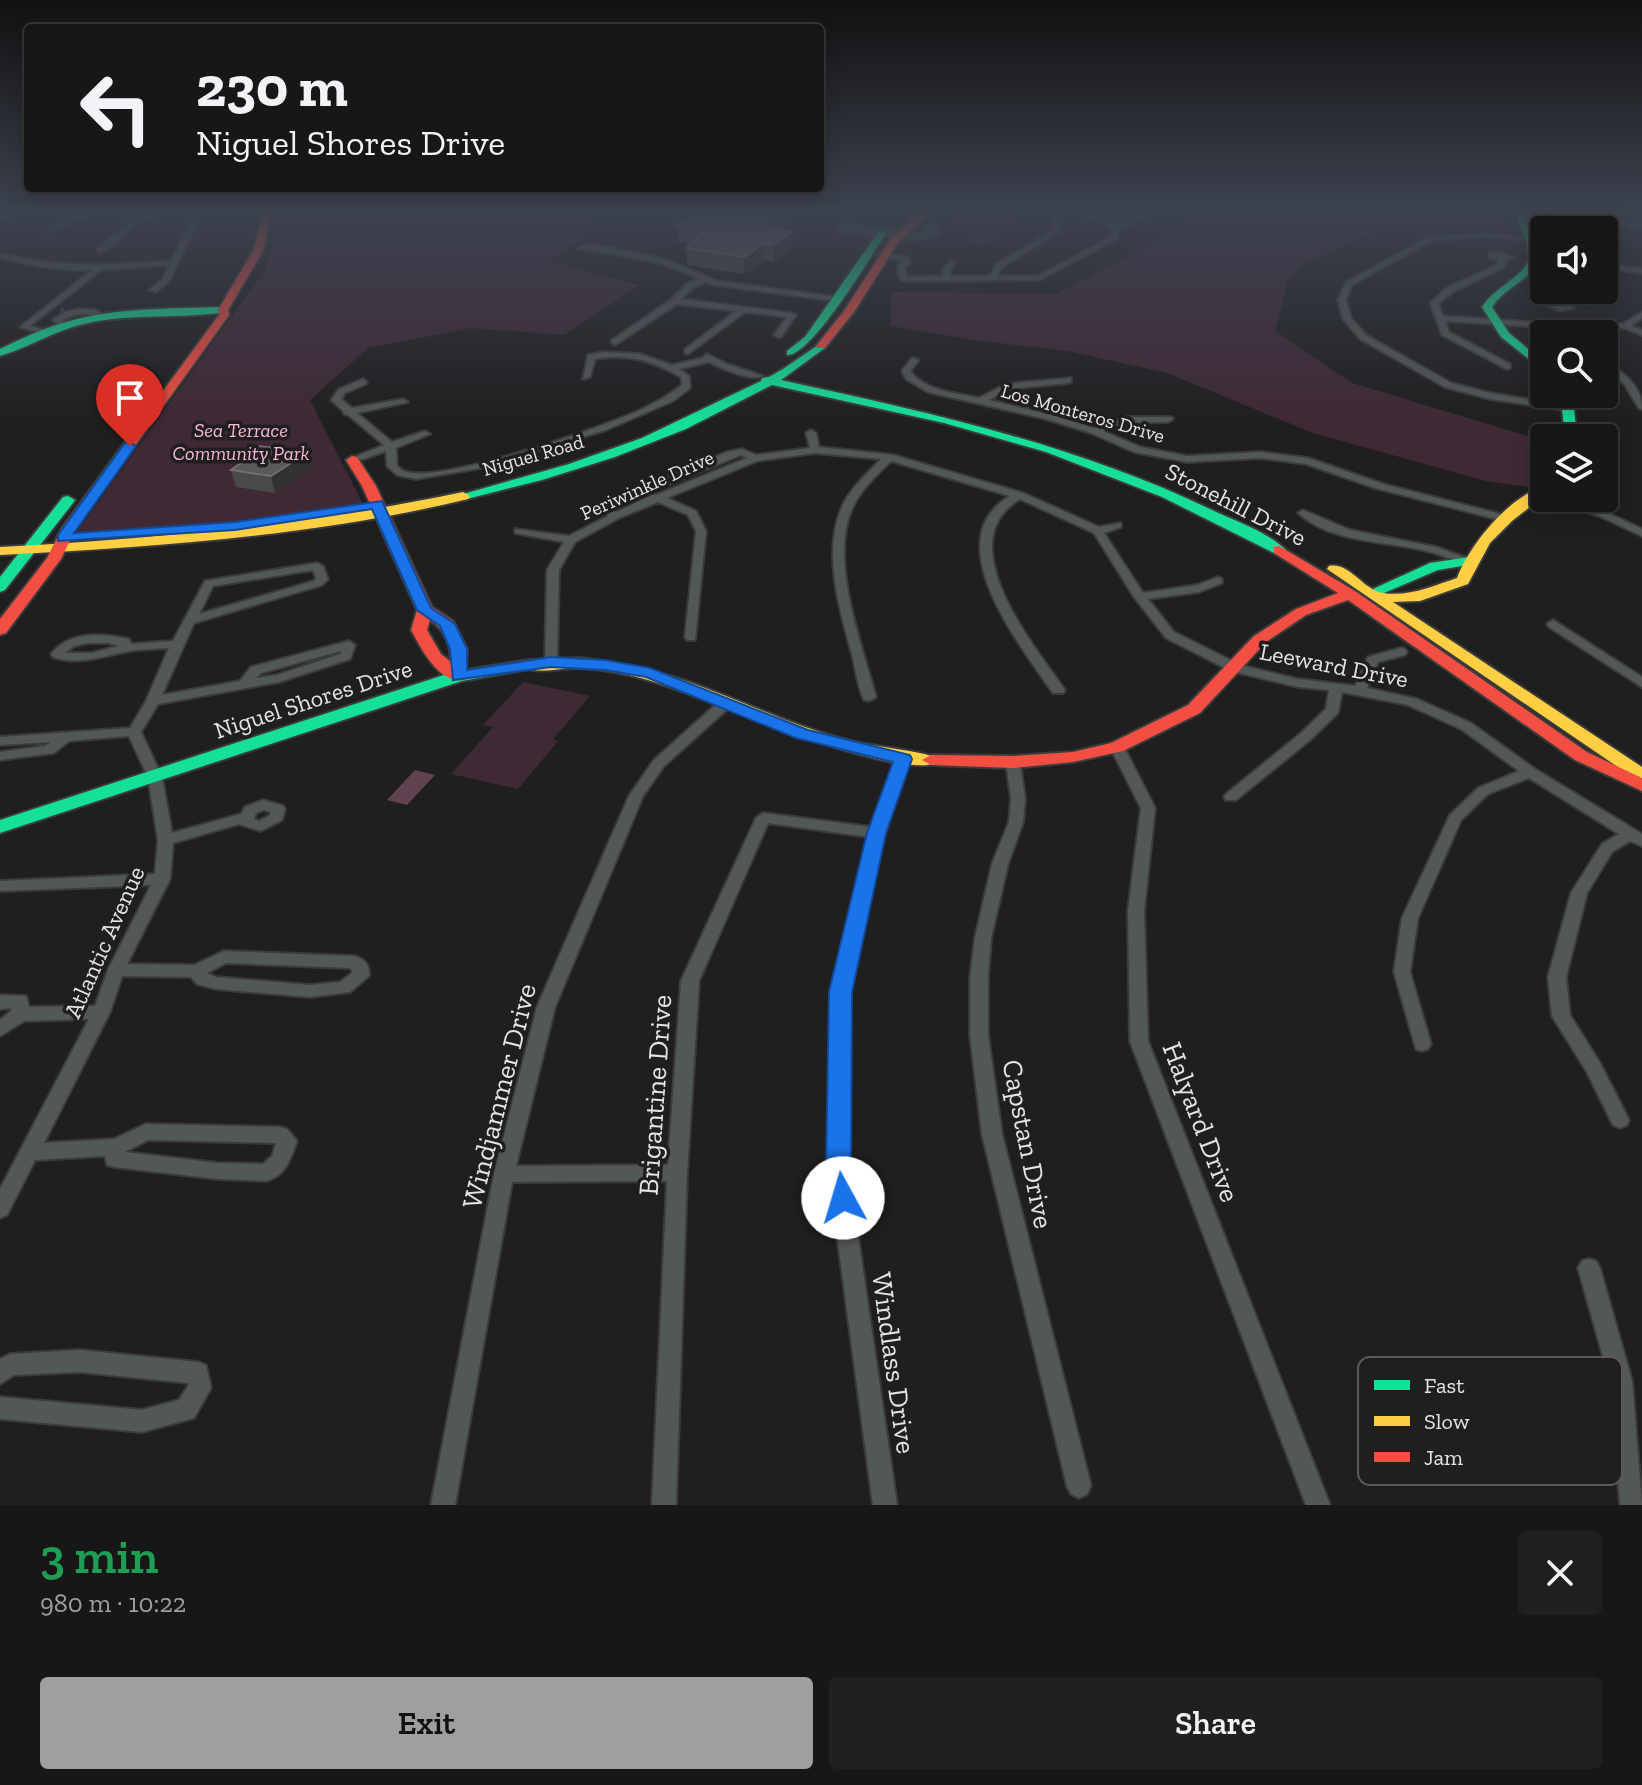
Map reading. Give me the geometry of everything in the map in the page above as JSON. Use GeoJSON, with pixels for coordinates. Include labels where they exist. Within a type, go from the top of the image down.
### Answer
{"type":"FeatureCollection","features":[{"type":"Feature","properties":{"kind":"main road"},"geometry":{"type":"LineString","coordinates":[[0,587],[224,315],[223,310],[241,281]]}},
{"type":"Feature","properties":{"kind":"main road","name":"Niguel Road"},"geometry":{"type":"LineString","coordinates":[[770,378],[809,339],[851,281]]}},
{"type":"Feature","properties":{"kind":"main road","name":"Niguel Road"},"geometry":{"type":"LineString","coordinates":[[36,544],[235,526],[379,508],[588,452],[770,378],[818,348],[837,329],[865,281]]}},
{"type":"Feature","properties":{"kind":"main road"},"geometry":{"type":"LineString","coordinates":[[1518,281],[1495,291],[1487,307],[1509,342],[1530,358]]}},
{"type":"Feature","properties":{"kind":"main road"},"geometry":{"type":"LineString","coordinates":[[0,353],[45,333],[67,309],[103,317],[223,310]]}},
{"type":"Feature","properties":{"kind":"main road","name":"Stonehill Drive"},"geometry":{"type":"LineString","coordinates":[[770,378],[1049,449],[1132,479],[1225,521],[1364,597],[1642,776]]}},
{"type":"Feature","properties":{"kind":"main road"},"geometry":{"type":"LineString","coordinates":[[0,630],[54,559],[60,543],[152,400]]}},
{"type":"Feature","properties":{"kind":"main road"},"geometry":{"type":"LineString","coordinates":[[352,460],[379,508],[425,610],[447,624],[459,649],[459,676]]}},
{"type":"Feature","properties":{"kind":"main road"},"geometry":{"type":"LineString","coordinates":[[1364,597],[1420,596],[1463,581],[1469,561],[1504,518],[1530,503]]}},
{"type":"Feature","properties":{"kind":"main road"},"geometry":{"type":"LineString","coordinates":[[0,541],[36,544]]}},
{"type":"Feature","properties":{"kind":"main road"},"geometry":{"type":"LineString","coordinates":[[0,551],[36,544]]}},
{"type":"Feature","properties":{"kind":"main road","name":"Stonehill Drive"},"geometry":{"type":"LineString","coordinates":[[1364,597],[1581,756],[1642,785]]}},
{"type":"Feature","properties":{"kind":"main road","name":"Niguel Shores Drive"},"geometry":{"type":"LineString","coordinates":[[0,827],[459,676],[551,662],[605,665],[650,673],[802,734],[903,759],[1013,762],[1073,757],[1117,747],[1194,709],[1236,668],[1260,639],[1289,619],[1364,597]]}},
{"type":"Feature","properties":{"kind":"main road"},"geometry":{"type":"LineString","coordinates":[[425,610],[419,630],[434,657],[459,676]]}},
{"type":"Feature","properties":{"kind":"street"},"geometry":{"type":"LineString","coordinates":[[67,309],[89,281]]}},
{"type":"Feature","properties":{"kind":"street"},"geometry":{"type":"LineString","coordinates":[[153,290],[164,281]]}},
{"type":"Feature","properties":{"kind":"street"},"geometry":{"type":"LineString","coordinates":[[615,342],[675,301],[691,285],[702,281]]}},
{"type":"Feature","properties":{"kind":"street"},"geometry":{"type":"LineString","coordinates":[[705,281],[837,299]]}},
{"type":"Feature","properties":{"kind":"street"},"geometry":{"type":"LineString","coordinates":[[1354,281],[1349,284],[1342,300],[1347,319],[1363,337],[1448,385],[1490,396],[1530,399]]}},
{"type":"Feature","properties":{"kind":"street"},"geometry":{"type":"LineString","coordinates":[[1468,281],[1451,289],[1434,303],[1438,318],[1445,333],[1507,366]]}},
{"type":"Feature","properties":{"kind":"street"},"geometry":{"type":"LineString","coordinates":[[675,301],[792,315],[792,320],[778,335]]}},
{"type":"Feature","properties":{"kind":"street"},"geometry":{"type":"LineString","coordinates":[[688,351],[743,309]]}},
{"type":"Feature","properties":{"kind":"street"},"geometry":{"type":"LineString","coordinates":[[1625,326],[1642,314]]}},
{"type":"Feature","properties":{"kind":"street"},"geometry":{"type":"LineString","coordinates":[[1438,318],[1530,326]]}},
{"type":"Feature","properties":{"kind":"street"},"geometry":{"type":"LineString","coordinates":[[1618,326],[1642,333]]}},
{"type":"Feature","properties":{"kind":"street"},"geometry":{"type":"LineString","coordinates":[[363,382],[342,391],[336,400],[391,446],[392,466],[403,475],[420,476],[495,461],[595,430],[671,401],[687,386],[685,376],[658,360],[636,354],[591,357],[586,377]]}},
{"type":"Feature","properties":{"kind":"street","name":"Stonehill Drive"},"geometry":{"type":"LineString","coordinates":[[671,368],[708,358],[770,378]]}},
{"type":"Feature","properties":{"kind":"street","name":"Los Monteros Drive"},"geometry":{"type":"LineString","coordinates":[[915,360],[906,371],[917,383],[940,393],[1049,417],[1094,431],[1137,450],[1187,459],[1261,455],[1308,461],[1379,486],[1504,518]]}},
{"type":"Feature","properties":{"kind":"street"},"geometry":{"type":"LineString","coordinates":[[1618,374],[1628,382],[1642,406]]}},
{"type":"Feature","properties":{"kind":"street"},"geometry":{"type":"LineString","coordinates":[[979,402],[990,393],[1006,387],[1068,380]]}},
{"type":"Feature","properties":{"kind":"street"},"geometry":{"type":"LineString","coordinates":[[347,412],[403,402]]}},
{"type":"Feature","properties":{"kind":"street"},"geometry":{"type":"LineString","coordinates":[[1094,431],[1128,420],[1168,419]]}},
{"type":"Feature","properties":{"kind":"street"},"geometry":{"type":"LineString","coordinates":[[811,433],[815,450],[889,457],[1019,495],[1098,531],[1117,525]]}},
{"type":"Feature","properties":{"kind":"street"},"geometry":{"type":"LineString","coordinates":[[352,460],[425,434]]}},
{"type":"Feature","properties":{"kind":"street","name":"Periwinkle Drive"},"geometry":{"type":"LineString","coordinates":[[551,662],[553,570],[571,540],[656,497],[755,458],[815,450]]}},
{"type":"Feature","properties":{"kind":"street"},"geometry":{"type":"LineString","coordinates":[[615,516],[603,507],[731,454],[742,452],[755,458]]}},
{"type":"Feature","properties":{"kind":"street"},"geometry":{"type":"LineString","coordinates":[[869,697],[839,567],[838,534],[845,510],[889,457]]}},
{"type":"Feature","properties":{"kind":"street"},"geometry":{"type":"LineString","coordinates":[[1019,495],[999,509],[988,529],[986,558],[1008,617],[1058,690]]}},
{"type":"Feature","properties":{"kind":"street"},"geometry":{"type":"LineString","coordinates":[[656,497],[692,513],[701,531],[691,637]]}},
{"type":"Feature","properties":{"kind":"street"},"geometry":{"type":"LineString","coordinates":[[1597,512],[1642,533]]}},
{"type":"Feature","properties":{"kind":"street"},"geometry":{"type":"LineString","coordinates":[[1303,513],[1342,532],[1429,548],[1469,561]]}},
{"type":"Feature","properties":{"kind":"street"},"geometry":{"type":"LineString","coordinates":[[519,531],[571,540]]}},
{"type":"Feature","properties":{"kind":"street","name":"Leeward Drive"},"geometry":{"type":"LineString","coordinates":[[1098,531],[1140,597],[1170,635],[1236,668],[1298,683],[1359,690],[1412,702],[1466,726],[1530,772],[1636,838]]}},
{"type":"Feature","properties":{"kind":"street"},"geometry":{"type":"LineString","coordinates":[[0,741],[134,732],[153,701],[177,644],[209,583],[317,566],[322,581],[190,620]]}},
{"type":"Feature","properties":{"kind":"street"},"geometry":{"type":"LineString","coordinates":[[256,574],[258,599]]}},
{"type":"Feature","properties":{"kind":"street"},"geometry":{"type":"LineString","coordinates":[[1140,597],[1199,588],[1218,581]]}},
{"type":"Feature","properties":{"kind":"street"},"geometry":{"type":"LineString","coordinates":[[1553,624],[1642,683]]}},
{"type":"Feature","properties":{"kind":"street"},"geometry":{"type":"LineString","coordinates":[[125,648],[177,644]]}},
{"type":"Feature","properties":{"kind":"street"},"geometry":{"type":"LineString","coordinates":[[153,701],[244,685],[279,678],[346,656],[349,645],[256,670],[244,685]]}},
{"type":"Feature","properties":{"kind":"street"},"geometry":{"type":"LineString","coordinates":[[1359,690],[1373,660],[1401,652]]}},
{"type":"Feature","properties":{"kind":"street"},"geometry":{"type":"LineString","coordinates":[[1231,797],[1333,710],[1336,687]]}},
{"type":"Feature","properties":{"kind":"street","name":"Windjammer Drive"},"geometry":{"type":"LineString","coordinates":[[443,1505],[504,1174],[546,1007],[636,796],[659,763],[727,702]]}},
{"type":"Feature","properties":{"kind":"street","name":"Atlantic Avenue"},"geometry":{"type":"LineString","coordinates":[[3,1200],[101,1012],[116,970],[162,879],[166,840],[155,777],[134,732]]}},
{"type":"Feature","properties":{"kind":"street"},"geometry":{"type":"LineString","coordinates":[[0,756],[49,750],[66,736]]}},
{"type":"Feature","properties":{"kind":"street","name":"Halyard Drive"},"geometry":{"type":"LineString","coordinates":[[1117,747],[1148,808],[1136,911],[1139,1041],[1318,1505]]}},
{"type":"Feature","properties":{"kind":"street","name":"Windlass Drive"},"geometry":{"type":"LineString","coordinates":[[885,1505],[838,1167],[840,992],[877,833],[903,759]]}},
{"type":"Feature","properties":{"kind":"street","name":"Capstan Drive"},"geometry":{"type":"LineString","coordinates":[[1013,762],[1018,799],[1016,822],[1000,864],[983,938],[979,1035],[992,1134],[1079,1486]]}},
{"type":"Feature","properties":{"kind":"street"},"geometry":{"type":"LineString","coordinates":[[1422,1044],[1402,972],[1410,918],[1455,818],[1483,791],[1530,772]]}},
{"type":"Feature","properties":{"kind":"street"},"geometry":{"type":"LineString","coordinates":[[166,840],[245,818]]}},
{"type":"Feature","properties":{"kind":"street","name":"Brigantine Drive"},"geometry":{"type":"LineString","coordinates":[[664,1505],[677,1173],[690,981],[763,818],[877,833]]}},
{"type":"Feature","properties":{"kind":"street"},"geometry":{"type":"LineString","coordinates":[[1620,1120],[1594,1068],[1561,1016],[1557,977],[1579,893],[1607,848],[1636,838]]}},
{"type":"Feature","properties":{"kind":"street"},"geometry":{"type":"LineString","coordinates":[[0,886],[162,879]]}},
{"type":"Feature","properties":{"kind":"street"},"geometry":{"type":"LineString","coordinates":[[116,970],[196,971],[224,957],[354,962],[361,968],[360,976],[344,988],[310,991],[216,983],[203,980],[196,971]]}},
{"type":"Feature","properties":{"kind":"street"},"geometry":{"type":"LineString","coordinates":[[0,1002],[20,1001],[20,1014]]}},
{"type":"Feature","properties":{"kind":"street"},"geometry":{"type":"LineString","coordinates":[[0,1029],[20,1014],[101,1012]]}},
{"type":"Feature","properties":{"kind":"street"},"geometry":{"type":"LineString","coordinates":[[29,1152],[116,1147],[146,1132],[280,1135],[287,1141],[280,1161],[267,1173],[218,1171],[114,1159],[116,1147]]}},
{"type":"Feature","properties":{"kind":"street"},"geometry":{"type":"LineString","coordinates":[[504,1174],[677,1173]]}},
{"type":"Feature","properties":{"kind":"street"},"geometry":{"type":"LineString","coordinates":[[1589,1268],[1614,1357]]}},
{"type":"Feature","properties":{"kind":"street"},"geometry":{"type":"LineString","coordinates":[[0,1373],[10,1365],[80,1361],[198,1373],[200,1388],[186,1410],[142,1421],[0,1408]]}},
{"type":"Feature","properties":{"kind":"street"},"geometry":{"type":"LineString","coordinates":[[1622,1392],[1632,1505]]}},
{"type":"Feature","properties":{"kind":"green space","name":"Sea Terrace Community Park"},"geometry":{"type":"Polygon","coordinates":[[[257,281],[626,281],[640,285],[564,335],[470,328],[368,348],[310,400],[363,504],[263,520],[75,534],[257,281]]]}},
{"type":"Feature","properties":{"kind":"green space"},"geometry":{"type":"Polygon","coordinates":[[[1080,281],[1288,281],[1275,331],[1352,383],[1530,437],[1530,487],[1486,481],[1313,433],[1167,373],[1068,351],[891,326],[891,292],[1056,294],[1080,281]]]}},
{"type":"Feature","properties":{"kind":"green space"},"geometry":{"type":"Polygon","coordinates":[[[523,682],[590,696],[553,739],[558,741],[518,789],[451,774],[493,727],[483,725],[523,682]]]}},
{"type":"Feature","properties":{"kind":"shaded area"},"geometry":{"type":"Polygon","coordinates":[[[415,770],[435,775],[407,805],[387,800],[415,770]]]}},
{"type":"Feature","properties":{"kind":"building"},"geometry":{"type":"Polygon","coordinates":[[[257,446],[308,452],[271,476],[231,470],[248,458],[240,456],[257,446]]]}},
{"type":"Feature","properties":{"kind":"traffic: fast"},"geometry":{"type":"LineString","coordinates":[[791,353],[809,339],[849,281]]}},
{"type":"Feature","properties":{"kind":"traffic: fast"},"geometry":{"type":"LineString","coordinates":[[1514,281],[1499,292],[1487,307],[1505,335],[1530,356]]}},
{"type":"Feature","properties":{"kind":"traffic: fast"},"geometry":{"type":"LineString","coordinates":[[0,353],[51,330],[88,319],[146,312],[223,310]]}},
{"type":"Feature","properties":{"kind":"traffic: fast"},"geometry":{"type":"LineString","coordinates":[[463,496],[574,467],[646,441],[769,382],[821,346]]}},
{"type":"Feature","properties":{"kind":"traffic: fast"},"geometry":{"type":"LineString","coordinates":[[766,380],[945,420],[1050,449],[1167,494],[1279,550]]}},
{"type":"Feature","properties":{"kind":"traffic: fast"},"geometry":{"type":"LineString","coordinates":[[1568,408],[1570,424]]}},
{"type":"Feature","properties":{"kind":"traffic: fast"},"geometry":{"type":"LineString","coordinates":[[0,587],[68,500]]}},
{"type":"Feature","properties":{"kind":"traffic: fast"},"geometry":{"type":"LineString","coordinates":[[1372,593],[1435,566],[1469,561]]}},
{"type":"Feature","properties":{"kind":"traffic: fast"},"geometry":{"type":"LineString","coordinates":[[0,827],[459,676],[529,665]]}},
{"type":"Feature","properties":{"kind":"traffic: slow"},"geometry":{"type":"LineString","coordinates":[[0,551],[233,534],[348,518],[463,496]]}},
{"type":"Feature","properties":{"kind":"traffic: slow"},"geometry":{"type":"LineString","coordinates":[[1378,598],[1420,596],[1463,581],[1485,540],[1530,501]]}},
{"type":"Feature","properties":{"kind":"traffic: slow"},"geometry":{"type":"LineString","coordinates":[[1334,569],[1640,774]]}},
{"type":"Feature","properties":{"kind":"traffic: slow"},"geometry":{"type":"LineString","coordinates":[[529,665],[581,663],[631,670],[680,685],[828,741],[879,754],[931,760]]}},
{"type":"Feature","properties":{"kind":"traffic: jam"},"geometry":{"type":"LineString","coordinates":[[0,630],[54,559],[69,528],[224,315],[223,310],[240,281]]}},
{"type":"Feature","properties":{"kind":"traffic: jam"},"geometry":{"type":"LineString","coordinates":[[821,346],[849,312],[868,281]]}},
{"type":"Feature","properties":{"kind":"traffic: jam"},"geometry":{"type":"LineString","coordinates":[[352,460],[369,486],[425,610],[447,624],[459,649],[459,676]]}},
{"type":"Feature","properties":{"kind":"traffic: jam"},"geometry":{"type":"LineString","coordinates":[[1279,550],[1350,594],[1581,756],[1642,785]]}},
{"type":"Feature","properties":{"kind":"traffic: jam"},"geometry":{"type":"LineString","coordinates":[[931,760],[1013,762],[1073,757],[1117,747],[1194,709],[1260,639],[1301,612],[1350,594]]}},
{"type":"Feature","properties":{"kind":"traffic: jam"},"geometry":{"type":"LineString","coordinates":[[425,610],[419,630],[434,657],[459,676]]}},
{"type":"Feature","properties":{"kind":"route"},"geometry":{"type":"LineString","coordinates":[[130,446],[63,538],[235,526],[377,504],[425,610],[447,624],[459,649],[459,676],[551,662],[605,665],[650,673],[802,734],[903,759],[877,833],[840,992],[838,1167],[843,1198]]}}]}
